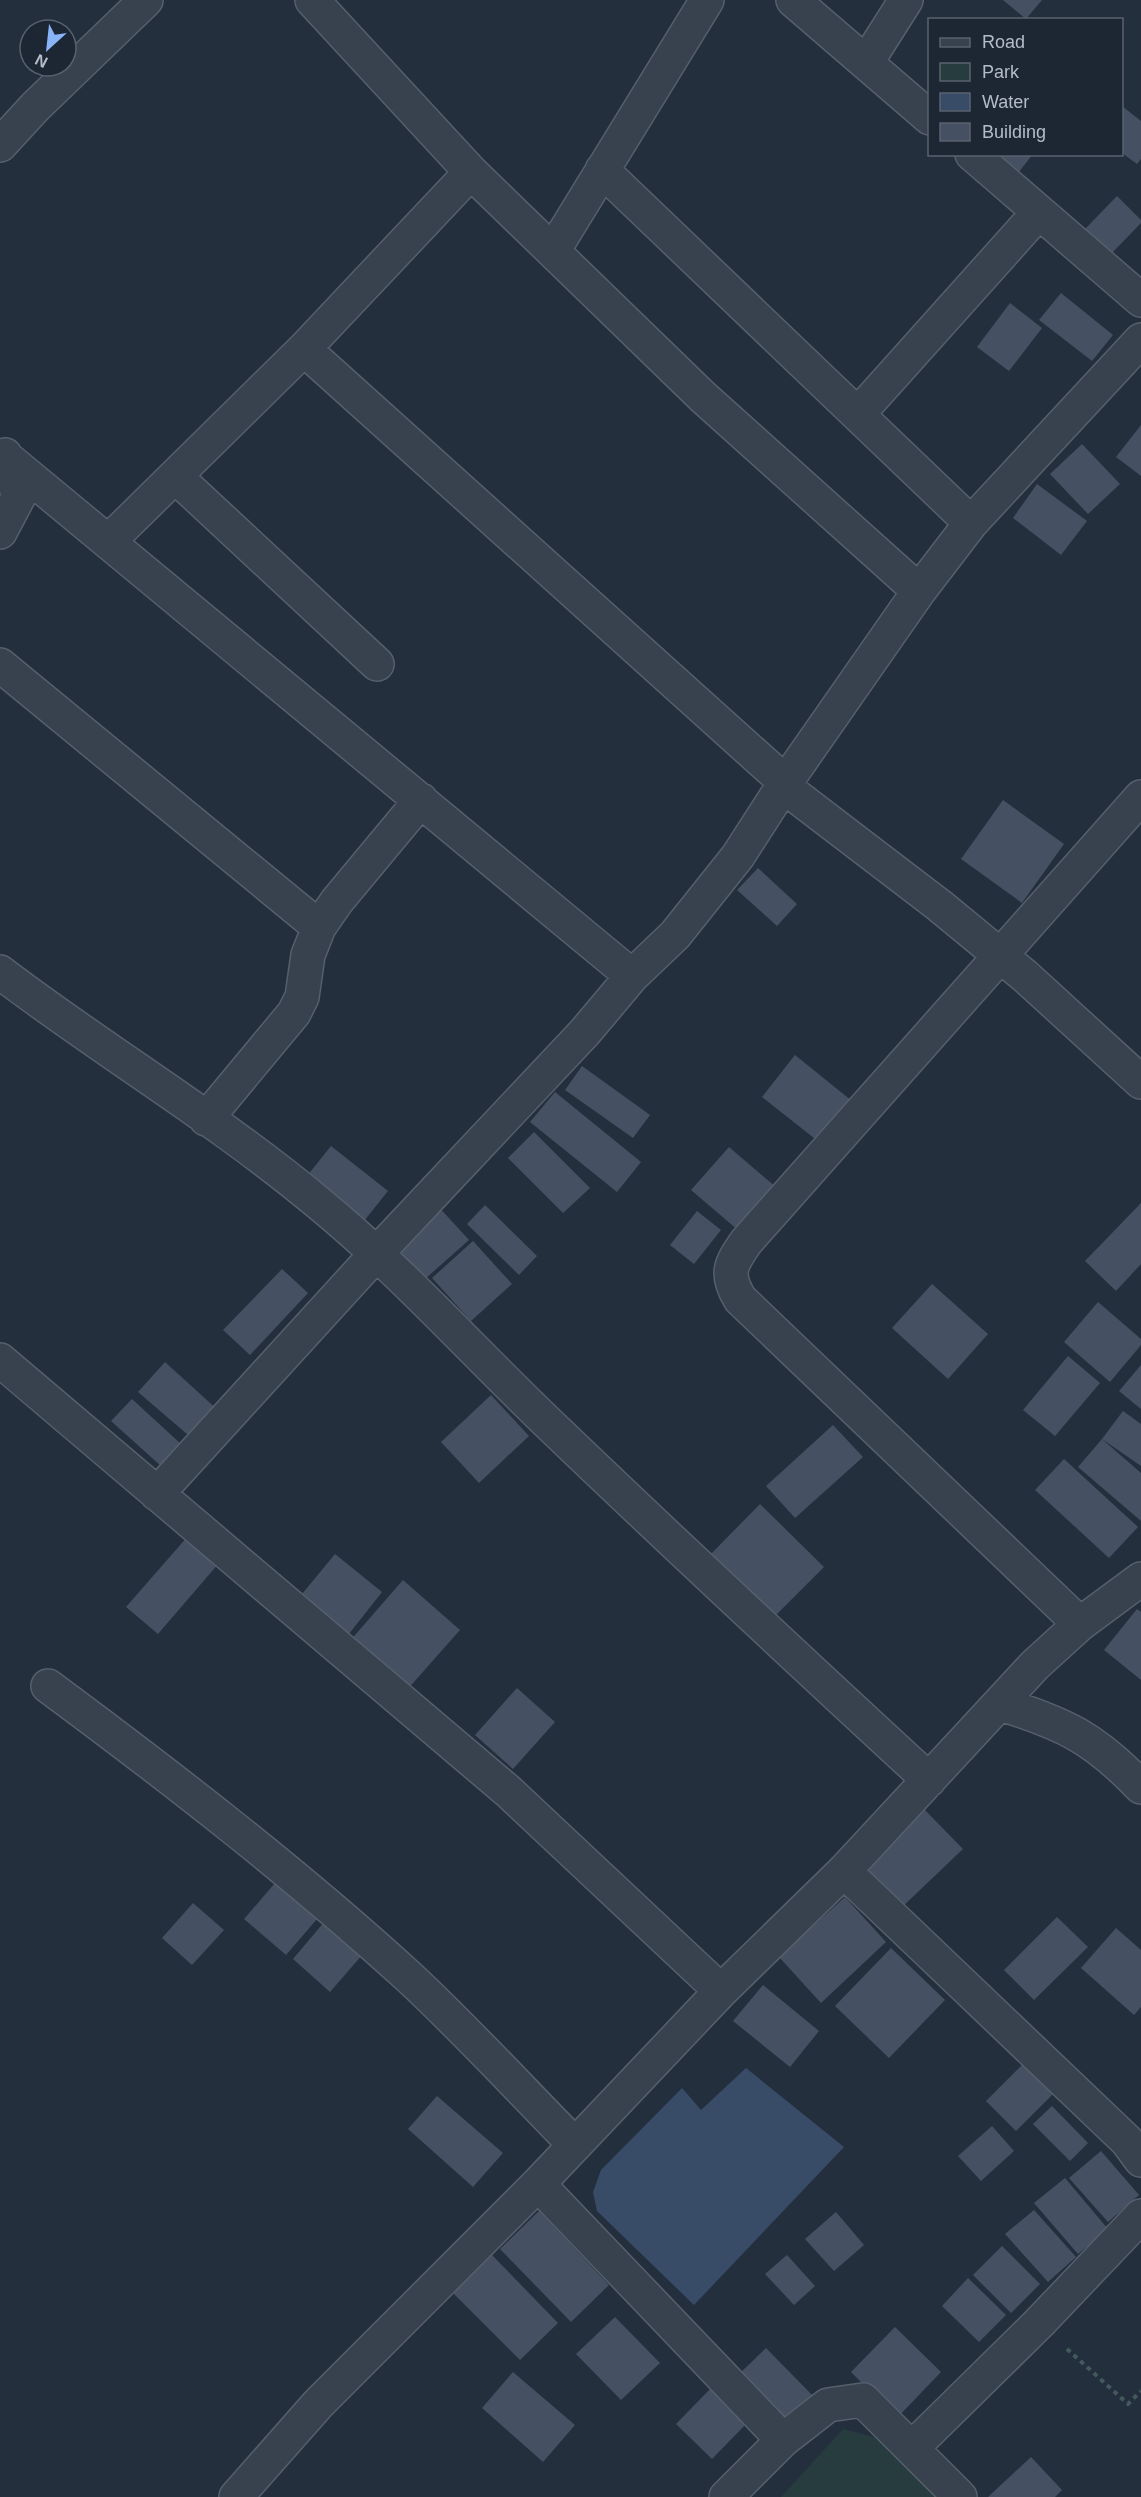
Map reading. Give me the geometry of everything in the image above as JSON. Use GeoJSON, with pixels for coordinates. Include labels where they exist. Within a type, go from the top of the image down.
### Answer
{"type":"FeatureCollection","features":[{"type":"Feature","properties":{"kind":"street"},"geometry":{"type":"LineString","coordinates":[[0,145],[35,107],[146,0]]}},
{"type":"Feature","properties":{"kind":"street"},"geometry":{"type":"LineString","coordinates":[[312,0],[471,172],[703,397],[919,591]]}},
{"type":"Feature","properties":{"kind":"street"},"geometry":{"type":"LineString","coordinates":[[553,251],[707,0]]}},
{"type":"Feature","properties":{"kind":"street"},"geometry":{"type":"LineString","coordinates":[[792,0],[928,116]]}},
{"type":"Feature","properties":{"kind":"street"},"geometry":{"type":"LineString","coordinates":[[866,63],[906,0]]}},
{"type":"Feature","properties":{"kind":"street"},"geometry":{"type":"LineString","coordinates":[[974,156],[1141,300]]}},
{"type":"Feature","properties":{"kind":"street"},"geometry":{"type":"LineString","coordinates":[[603,170],[971,523]]}},
{"type":"Feature","properties":{"kind":"street"},"geometry":{"type":"LineString","coordinates":[[109,542],[304,349],[471,172]]}},
{"type":"Feature","properties":{"kind":"street"},"geometry":{"type":"LineString","coordinates":[[858,414],[1039,212]]}},
{"type":"Feature","properties":{"kind":"street"},"geometry":{"type":"LineString","coordinates":[[304,349],[784,784],[999,955],[1141,1082]]}},
{"type":"Feature","properties":{"kind":"street"},"geometry":{"type":"LineString","coordinates":[[157,1494],[377,1253],[585,1032],[632,976],[675,935],[738,856],[784,784],[919,591],[971,523],[1135,361]]}},
{"type":"Feature","properties":{"kind":"street"},"geometry":{"type":"LineString","coordinates":[[4,454],[141,571],[632,976]]}},
{"type":"Feature","properties":{"kind":"street"},"geometry":{"type":"LineString","coordinates":[[0,532],[19,496],[4,454]]}},
{"type":"Feature","properties":{"kind":"street"},"geometry":{"type":"LineString","coordinates":[[175,476],[377,664]]}},
{"type":"Feature","properties":{"kind":"street"},"geometry":{"type":"LineString","coordinates":[[0,665],[319,927]]}},
{"type":"Feature","properties":{"kind":"street"},"geometry":{"type":"LineString","coordinates":[[1080,1624],[740,1299],[731,1284],[730,1264],[746,1242],[1141,797]]}},
{"type":"Feature","properties":{"kind":"street"},"geometry":{"type":"LineString","coordinates":[[206,1119],[294,1013],[302,997],[308,955],[319,927],[337,901],[421,800]]}},
{"type":"Feature","properties":{"kind":"street"},"geometry":{"type":"LineString","coordinates":[[0,972],[87,1037],[267,1162],[377,1253],[551,1426],[929,1780]]}},
{"type":"Feature","properties":{"kind":"street"},"geometry":{"type":"LineString","coordinates":[[0,1360],[509,1792],[721,1991]]}},
{"type":"Feature","properties":{"kind":"street"},"geometry":{"type":"LineString","coordinates":[[236,2497],[318,2404],[538,2184],[721,1991],[844,1871],[1035,1665],[1080,1624],[1141,1579]]}},
{"type":"Feature","properties":{"kind":"street"},"geometry":{"type":"LineString","coordinates":[[48,1686],[226,1822],[318,1897],[410,1978],[575,2145]]}},
{"type":"Feature","properties":{"kind":"street"},"geometry":{"type":"LineString","coordinates":[[1001,1704],[1069,1728],[1118,1763],[1141,1787]]}},
{"type":"Feature","properties":{"kind":"street"},"geometry":{"type":"LineString","coordinates":[[844,1871],[1126,2141],[1141,2160]]}},
{"type":"Feature","properties":{"kind":"street"},"geometry":{"type":"LineString","coordinates":[[538,2184],[783,2440]]}},
{"type":"Feature","properties":{"kind":"street"},"geometry":{"type":"LineString","coordinates":[[913,2447],[1039,2323],[1141,2216]]}},
{"type":"Feature","properties":{"kind":"street"},"geometry":{"type":"LineString","coordinates":[[726,2497],[783,2440],[828,2405],[863,2400],[913,2447],[960,2497]]}},
{"type":"Feature","properties":{"kind":"path"},"geometry":{"type":"LineString","coordinates":[[1039,2323],[1128,2404],[1141,2391]]}},
{"type":"Feature","properties":{"kind":"green space"},"geometry":{"type":"Polygon","coordinates":[[[843,2429],[874,2437],[948,2497],[781,2497],[843,2429]]]}},
{"type":"Feature","properties":{"kind":"water"},"geometry":{"type":"Polygon","coordinates":[[[746,2068],[844,2147],[694,2305],[597,2211],[593,2192],[601,2170],[682,2088],[701,2110],[746,2068]]]}},
{"type":"Feature","properties":{"kind":"building"},"geometry":{"type":"Polygon","coordinates":[[[1003,0],[1042,0],[1025,18],[1003,0]]]}},
{"type":"Feature","properties":{"kind":"building"},"geometry":{"type":"Polygon","coordinates":[[[1123,107],[1141,121],[1141,159],[1137,164],[1123,154],[1123,107]]]}},
{"type":"Feature","properties":{"kind":"building"},"geometry":{"type":"Polygon","coordinates":[[[989,156],[1031,156],[1015,177],[989,156]]]}},
{"type":"Feature","properties":{"kind":"building"},"geometry":{"type":"Polygon","coordinates":[[[1117,196],[1141,220],[1141,223],[1111,254],[1085,229],[1117,196]]]}},
{"type":"Feature","properties":{"kind":"building"},"geometry":{"type":"Polygon","coordinates":[[[1061,293],[1113,335],[1092,361],[1039,320],[1061,293]]]}},
{"type":"Feature","properties":{"kind":"building"},"geometry":{"type":"Polygon","coordinates":[[[1010,303],[1042,328],[1009,371],[977,347],[1010,303]]]}},
{"type":"Feature","properties":{"kind":"building"},"geometry":{"type":"Polygon","coordinates":[[[1141,425],[1141,476],[1116,457],[1141,425]]]}},
{"type":"Feature","properties":{"kind":"building"},"geometry":{"type":"Polygon","coordinates":[[[1082,444],[1120,484],[1088,514],[1050,474],[1082,444]]]}},
{"type":"Feature","properties":{"kind":"building"},"geometry":{"type":"Polygon","coordinates":[[[1037,484],[1087,521],[1061,555],[1013,518],[1037,484]]]}},
{"type":"Feature","properties":{"kind":"building"},"geometry":{"type":"Polygon","coordinates":[[[1003,800],[1064,844],[1022,903],[961,859],[1003,800]]]}},
{"type":"Feature","properties":{"kind":"building"},"geometry":{"type":"Polygon","coordinates":[[[758,868],[797,904],[777,926],[737,890],[758,868]]]}},
{"type":"Feature","properties":{"kind":"building"},"geometry":{"type":"Polygon","coordinates":[[[795,1055],[852,1101],[819,1142],[762,1097],[795,1055]]]}},
{"type":"Feature","properties":{"kind":"building"},"geometry":{"type":"Polygon","coordinates":[[[582,1066],[650,1115],[633,1138],[565,1090],[582,1066]]]}},
{"type":"Feature","properties":{"kind":"building"},"geometry":{"type":"Polygon","coordinates":[[[555,1092],[641,1162],[617,1192],[530,1122],[555,1092]]]}},
{"type":"Feature","properties":{"kind":"building"},"geometry":{"type":"Polygon","coordinates":[[[534,1132],[590,1188],[563,1213],[508,1158],[534,1132]]]}},
{"type":"Feature","properties":{"kind":"building"},"geometry":{"type":"Polygon","coordinates":[[[331,1146],[388,1191],[364,1221],[307,1176],[331,1146]]]}},
{"type":"Feature","properties":{"kind":"building"},"geometry":{"type":"Polygon","coordinates":[[[729,1147],[777,1188],[739,1231],[691,1190],[729,1147]]]}},
{"type":"Feature","properties":{"kind":"building"},"geometry":{"type":"Polygon","coordinates":[[[1141,1203],[1141,1264],[1116,1291],[1085,1261],[1141,1203]]]}},
{"type":"Feature","properties":{"kind":"building"},"geometry":{"type":"Polygon","coordinates":[[[436,1204],[469,1240],[425,1279],[392,1242],[436,1204]]]}},
{"type":"Feature","properties":{"kind":"building"},"geometry":{"type":"Polygon","coordinates":[[[485,1205],[537,1256],[519,1275],[467,1224],[485,1205]]]}},
{"type":"Feature","properties":{"kind":"building"},"geometry":{"type":"Polygon","coordinates":[[[697,1211],[721,1230],[694,1264],[670,1245],[697,1211]]]}},
{"type":"Feature","properties":{"kind":"building"},"geometry":{"type":"Polygon","coordinates":[[[473,1241],[512,1284],[471,1321],[432,1278],[473,1241]]]}},
{"type":"Feature","properties":{"kind":"building"},"geometry":{"type":"Polygon","coordinates":[[[282,1269],[308,1293],[250,1355],[223,1330],[282,1269]]]}},
{"type":"Feature","properties":{"kind":"building"},"geometry":{"type":"Polygon","coordinates":[[[932,1284],[988,1334],[948,1379],[892,1328],[932,1284]]]}},
{"type":"Feature","properties":{"kind":"building"},"geometry":{"type":"Polygon","coordinates":[[[1098,1302],[1141,1339],[1141,1345],[1110,1382],[1064,1342],[1098,1302]]]}},
{"type":"Feature","properties":{"kind":"building"},"geometry":{"type":"Polygon","coordinates":[[[1068,1356],[1100,1383],[1055,1436],[1023,1410],[1068,1356]]]}},
{"type":"Feature","properties":{"kind":"building"},"geometry":{"type":"Polygon","coordinates":[[[165,1362],[220,1412],[195,1441],[138,1392],[165,1362]]]}},
{"type":"Feature","properties":{"kind":"building"},"geometry":{"type":"Polygon","coordinates":[[[1141,1365],[1141,1409],[1119,1391],[1141,1365]]]}},
{"type":"Feature","properties":{"kind":"building"},"geometry":{"type":"Polygon","coordinates":[[[491,1395],[529,1436],[479,1483],[441,1442],[491,1395]]]}},
{"type":"Feature","properties":{"kind":"building"},"geometry":{"type":"Polygon","coordinates":[[[132,1399],[181,1444],[161,1466],[111,1421],[132,1399]]]}},
{"type":"Feature","properties":{"kind":"building"},"geometry":{"type":"Polygon","coordinates":[[[1123,1411],[1141,1424],[1141,1466],[1102,1439],[1123,1411]]]}},
{"type":"Feature","properties":{"kind":"building"},"geometry":{"type":"Polygon","coordinates":[[[833,1425],[863,1457],[795,1518],[766,1486],[833,1425]]]}},
{"type":"Feature","properties":{"kind":"building"},"geometry":{"type":"Polygon","coordinates":[[[1102,1439],[1141,1473],[1141,1521],[1078,1467],[1102,1439]]]}},
{"type":"Feature","properties":{"kind":"building"},"geometry":{"type":"Polygon","coordinates":[[[1064,1459],[1138,1527],[1109,1558],[1035,1490],[1064,1459]]]}},
{"type":"Feature","properties":{"kind":"building"},"geometry":{"type":"Polygon","coordinates":[[[760,1504],[824,1567],[771,1620],[707,1558],[760,1504]]]}},
{"type":"Feature","properties":{"kind":"building"},"geometry":{"type":"Polygon","coordinates":[[[188,1536],[219,1563],[158,1634],[126,1607],[188,1536]]]}},
{"type":"Feature","properties":{"kind":"building"},"geometry":{"type":"Polygon","coordinates":[[[335,1554],[382,1592],[345,1639],[297,1600],[335,1554]]]}},
{"type":"Feature","properties":{"kind":"building"},"geometry":{"type":"Polygon","coordinates":[[[403,1580],[460,1630],[406,1691],[349,1642],[403,1580]]]}},
{"type":"Feature","properties":{"kind":"building"},"geometry":{"type":"Polygon","coordinates":[[[1137,1609],[1141,1612],[1141,1680],[1104,1650],[1137,1609]]]}},
{"type":"Feature","properties":{"kind":"building"},"geometry":{"type":"Polygon","coordinates":[[[517,1688],[555,1722],[513,1769],[475,1735],[517,1688]]]}},
{"type":"Feature","properties":{"kind":"building"},"geometry":{"type":"Polygon","coordinates":[[[922,1807],[963,1849],[899,1910],[858,1869],[922,1807]]]}},
{"type":"Feature","properties":{"kind":"building"},"geometry":{"type":"Polygon","coordinates":[[[275,1883],[317,1919],[286,1955],[244,1919],[275,1883]]]}},
{"type":"Feature","properties":{"kind":"building"},"geometry":{"type":"Polygon","coordinates":[[[845,1897],[886,1942],[821,2003],[779,1957],[845,1897]]]}},
{"type":"Feature","properties":{"kind":"building"},"geometry":{"type":"Polygon","coordinates":[[[193,1903],[224,1930],[192,1965],[162,1938],[193,1903]]]}},
{"type":"Feature","properties":{"kind":"building"},"geometry":{"type":"Polygon","coordinates":[[[1057,1917],[1088,1947],[1034,2000],[1004,1970],[1057,1917]]]}},
{"type":"Feature","properties":{"kind":"building"},"geometry":{"type":"Polygon","coordinates":[[[325,1921],[363,1954],[330,1992],[293,1959],[325,1921]]]}},
{"type":"Feature","properties":{"kind":"building"},"geometry":{"type":"Polygon","coordinates":[[[1116,1928],[1141,1950],[1141,2007],[1134,2015],[1081,1968],[1116,1928]]]}},
{"type":"Feature","properties":{"kind":"building"},"geometry":{"type":"Polygon","coordinates":[[[891,1948],[945,2000],[889,2058],[835,2006],[891,1948]]]}},
{"type":"Feature","properties":{"kind":"building"},"geometry":{"type":"Polygon","coordinates":[[[763,1985],[819,2031],[790,2067],[733,2021],[763,1985]]]}},
{"type":"Feature","properties":{"kind":"building"},"geometry":{"type":"Polygon","coordinates":[[[1030,2057],[1060,2087],[1016,2131],[986,2101],[1030,2057]]]}},
{"type":"Feature","properties":{"kind":"building"},"geometry":{"type":"Polygon","coordinates":[[[437,2096],[503,2153],[473,2187],[408,2129],[437,2096]]]}},
{"type":"Feature","properties":{"kind":"building"},"geometry":{"type":"Polygon","coordinates":[[[1052,2106],[1088,2143],[1070,2161],[1033,2124],[1052,2106]]]}},
{"type":"Feature","properties":{"kind":"building"},"geometry":{"type":"Polygon","coordinates":[[[992,2126],[1014,2151],[981,2181],[958,2156],[992,2126]]]}},
{"type":"Feature","properties":{"kind":"building"},"geometry":{"type":"Polygon","coordinates":[[[1101,2151],[1139,2195],[1108,2222],[1069,2178],[1101,2151]]]}},
{"type":"Feature","properties":{"kind":"building"},"geometry":{"type":"Polygon","coordinates":[[[1065,2178],[1108,2229],[1078,2254],[1034,2203],[1065,2178]]]}},
{"type":"Feature","properties":{"kind":"building"},"geometry":{"type":"Polygon","coordinates":[[[1034,2210],[1076,2257],[1048,2282],[1005,2234],[1034,2210]]]}},
{"type":"Feature","properties":{"kind":"building"},"geometry":{"type":"Polygon","coordinates":[[[539,2211],[609,2285],[571,2322],[500,2249],[539,2211]]]}},
{"type":"Feature","properties":{"kind":"building"},"geometry":{"type":"Polygon","coordinates":[[[836,2212],[864,2245],[834,2271],[805,2239],[836,2212]]]}},
{"type":"Feature","properties":{"kind":"building"},"geometry":{"type":"Polygon","coordinates":[[[1002,2246],[1040,2284],[1011,2313],[973,2275],[1002,2246]]]}},
{"type":"Feature","properties":{"kind":"building"},"geometry":{"type":"Polygon","coordinates":[[[492,2255],[558,2323],[520,2360],[453,2293],[492,2255]]]}},
{"type":"Feature","properties":{"kind":"building"},"geometry":{"type":"Polygon","coordinates":[[[787,2255],[815,2286],[794,2305],[765,2274],[787,2255]]]}},
{"type":"Feature","properties":{"kind":"building"},"geometry":{"type":"Polygon","coordinates":[[[968,2278],[1006,2315],[979,2342],[942,2306],[968,2278]]]}},
{"type":"Feature","properties":{"kind":"building"},"geometry":{"type":"Polygon","coordinates":[[[615,2317],[660,2363],[621,2400],[576,2354],[615,2317]]]}},
{"type":"Feature","properties":{"kind":"building"},"geometry":{"type":"Polygon","coordinates":[[[895,2327],[941,2372],[897,2418],[851,2372],[895,2327]]]}},
{"type":"Feature","properties":{"kind":"building"},"geometry":{"type":"Polygon","coordinates":[[[766,2348],[815,2398],[785,2427],[736,2377],[766,2348]]]}},
{"type":"Feature","properties":{"kind":"building"},"geometry":{"type":"Polygon","coordinates":[[[513,2372],[575,2425],[543,2462],[482,2408],[513,2372]]]}},
{"type":"Feature","properties":{"kind":"building"},"geometry":{"type":"Polygon","coordinates":[[[713,2386],[749,2421],[712,2459],[676,2424],[713,2386]]]}},
{"type":"Feature","properties":{"kind":"building"},"geometry":{"type":"Polygon","coordinates":[[[1031,2457],[1062,2490],[1055,2497],[988,2497],[1031,2457]]]}}]}
